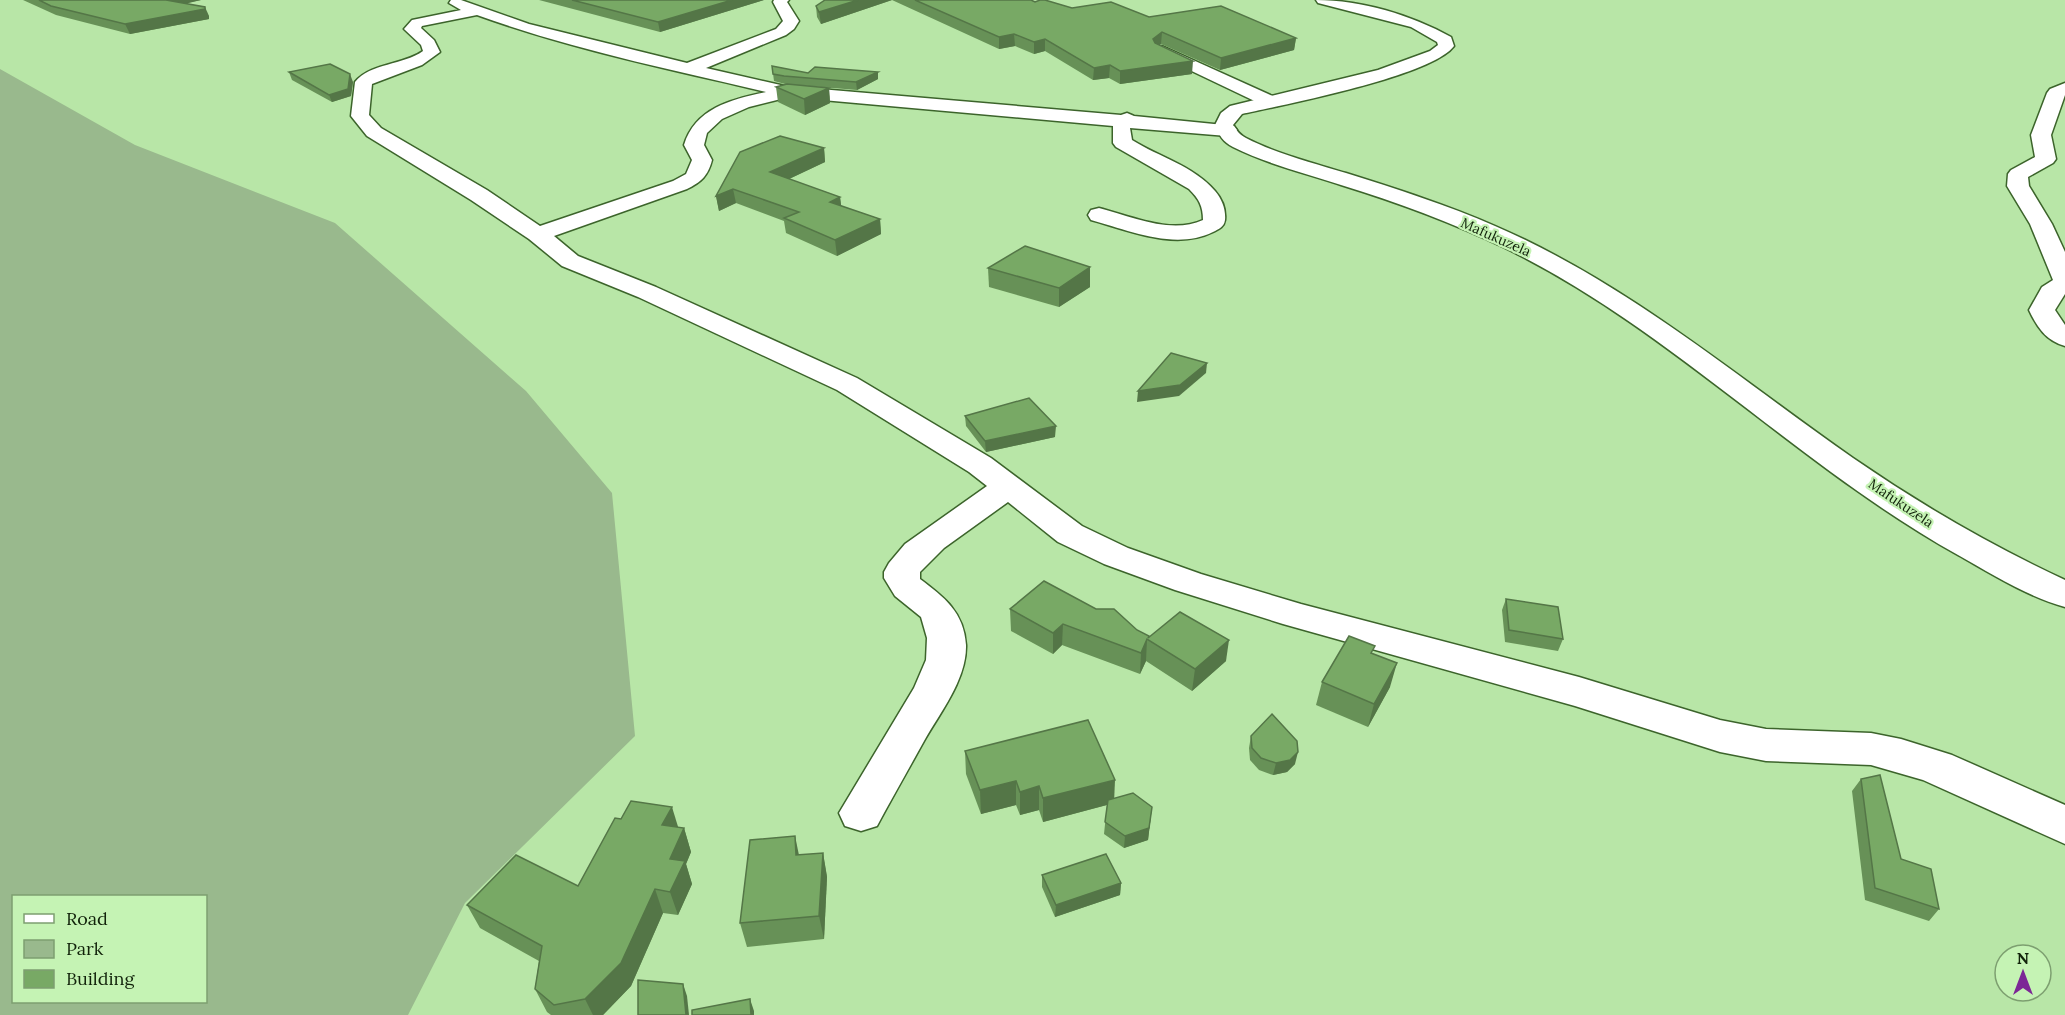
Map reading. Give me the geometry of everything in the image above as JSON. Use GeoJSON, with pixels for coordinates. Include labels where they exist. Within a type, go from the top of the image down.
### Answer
{"type":"FeatureCollection","features":[{"type":"Feature","properties":{"kind":"street"},"geometry":{"type":"LineString","coordinates":[[448,0],[524,27],[688,69],[796,92],[1127,119],[1227,130]]}},
{"type":"Feature","properties":{"kind":"street"},"geometry":{"type":"LineString","coordinates":[[688,69],[782,32],[791,21],[780,2],[782,0]]}},
{"type":"Feature","properties":{"kind":"street"},"geometry":{"type":"LineString","coordinates":[[1227,130],[1224,125],[1227,117],[1236,110],[1408,66],[1436,56],[1446,45],[1445,40],[1416,24],[1323,0]]}},
{"type":"Feature","properties":{"kind":"street"},"geometry":{"type":"LineString","coordinates":[[477,10],[422,21],[414,26],[412,29],[428,43],[432,52],[411,63],[375,75],[364,82],[360,116],[375,132],[479,195],[537,234],[570,261],[647,292],[847,384],[980,465],[1070,534],[1116,556],[1188,582],[1296,615],[1579,692],[1720,736],[1766,746],[1860,748],[1901,756],[1937,767],[2065,825]]}},
{"type":"Feature","properties":{"kind":"street"},"geometry":{"type":"LineString","coordinates":[[1162,51],[1271,102]]}},
{"type":"Feature","properties":{"kind":"street"},"geometry":{"type":"LineString","coordinates":[[2065,88],[2056,93],[2042,135],[2046,159],[2018,174],[2018,186],[2041,224],[2065,281],[2051,292],[2042,310],[2057,334],[2065,338]]}},
{"type":"Feature","properties":{"kind":"street"},"geometry":{"type":"LineString","coordinates":[[537,234],[663,192],[693,178],[699,171],[702,160],[694,145],[697,129],[713,116],[734,106],[756,99],[796,92]]}},
{"type":"Feature","properties":{"kind":"street"},"geometry":{"type":"LineString","coordinates":[[1099,214],[1166,232],[1203,230],[1214,223],[1216,216],[1204,191],[1183,175],[1137,153],[1123,143],[1121,128],[1127,119]]}},
{"type":"Feature","properties":{"kind":"street","name":"Mafukuzela"},"geometry":{"type":"LineString","coordinates":[[1227,130],[1238,142],[1259,151],[1389,194],[1461,221],[1530,251],[1577,276],[1640,316],[1807,438],[1929,523],[2005,567],[2065,595]]}},
{"type":"Feature","properties":{"kind":"street"},"geometry":{"type":"LineString","coordinates":[[861,813],[927,701],[945,660],[946,638],[942,622],[930,603],[908,589],[902,572],[908,561],[938,535],[1008,487]]}},
{"type":"Feature","properties":{"kind":"green space"},"geometry":{"type":"Polygon","coordinates":[[[0,69],[135,145],[335,223],[526,391],[612,493],[635,736],[465,903],[408,1015],[0,1015],[0,69]]]}},
{"type":"Feature","properties":{"kind":"building"},"geometry":{"type":"Polygon","coordinates":[[[39,0],[166,0],[205,7],[205,9],[125,24],[51,6],[39,0]]]}},
{"type":"Feature","properties":{"kind":"building"},"geometry":{"type":"Polygon","coordinates":[[[572,0],[732,0],[658,22],[572,0]]]}},
{"type":"Feature","properties":{"kind":"building"},"geometry":{"type":"Polygon","coordinates":[[[825,0],[858,0],[819,12],[816,6],[825,0]]]}},
{"type":"Feature","properties":{"kind":"building"},"geometry":{"type":"Polygon","coordinates":[[[915,0],[1031,0],[1035,2],[1045,0],[1072,8],[1111,2],[1149,17],[1221,6],[1296,38],[1221,58],[1162,32],[1153,39],[1155,43],[1193,61],[1120,71],[1110,65],[1094,68],[1045,39],[1034,42],[1014,34],[999,37],[915,0]]]}},
{"type":"Feature","properties":{"kind":"building"},"geometry":{"type":"Polygon","coordinates":[[[330,64],[350,74],[348,89],[329,95],[289,72],[330,64]]]}},
{"type":"Feature","properties":{"kind":"building"},"geometry":{"type":"Polygon","coordinates":[[[772,66],[808,73],[815,67],[878,72],[856,82],[773,74],[772,66]]]}},
{"type":"Feature","properties":{"kind":"building"},"geometry":{"type":"Polygon","coordinates":[[[787,84],[829,88],[804,99],[776,87],[787,84]]]}},
{"type":"Feature","properties":{"kind":"building"},"geometry":{"type":"Polygon","coordinates":[[[780,136],[824,148],[770,172],[840,197],[830,202],[880,219],[835,240],[784,218],[799,212],[733,189],[716,196],[740,152],[780,136]]]}},
{"type":"Feature","properties":{"kind":"building"},"geometry":{"type":"Polygon","coordinates":[[[1025,246],[1090,267],[1059,288],[988,268],[1025,246]]]}},
{"type":"Feature","properties":{"kind":"building"},"geometry":{"type":"Polygon","coordinates":[[[1171,353],[1207,363],[1180,385],[1138,391],[1171,353]]]}},
{"type":"Feature","properties":{"kind":"building"},"geometry":{"type":"Polygon","coordinates":[[[1029,398],[1056,426],[985,441],[965,416],[1029,398]]]}},
{"type":"Feature","properties":{"kind":"building"},"geometry":{"type":"Polygon","coordinates":[[[1044,581],[1096,609],[1114,609],[1137,630],[1149,636],[1148,638],[1180,612],[1229,640],[1195,669],[1147,639],[1141,653],[1063,624],[1053,633],[1010,609],[1044,581]]]}},
{"type":"Feature","properties":{"kind":"building"},"geometry":{"type":"Polygon","coordinates":[[[1506,599],[1558,607],[1563,639],[1509,630],[1506,599]]]}},
{"type":"Feature","properties":{"kind":"building"},"geometry":{"type":"Polygon","coordinates":[[[1349,636],[1375,646],[1371,653],[1397,663],[1374,704],[1322,682],[1349,636]]]}},
{"type":"Feature","properties":{"kind":"building"},"geometry":{"type":"Polygon","coordinates":[[[1272,714],[1297,741],[1298,752],[1290,760],[1276,763],[1261,758],[1252,748],[1251,736],[1272,714]]]}},
{"type":"Feature","properties":{"kind":"building"},"geometry":{"type":"Polygon","coordinates":[[[1088,720],[1115,780],[1043,798],[1039,786],[1020,792],[1016,781],[980,790],[965,751],[1088,720]]]}},
{"type":"Feature","properties":{"kind":"building"},"geometry":{"type":"Polygon","coordinates":[[[1880,775],[1901,859],[1931,869],[1939,909],[1875,888],[1861,779],[1880,775]]]}},
{"type":"Feature","properties":{"kind":"building"},"geometry":{"type":"Polygon","coordinates":[[[1133,793],[1152,807],[1149,828],[1125,836],[1105,822],[1108,800],[1133,793]]]}},
{"type":"Feature","properties":{"kind":"building"},"geometry":{"type":"Polygon","coordinates":[[[631,801],[672,807],[662,825],[684,828],[670,859],[685,861],[670,892],[655,889],[621,963],[585,999],[554,1005],[535,989],[542,946],[467,905],[516,855],[578,886],[615,818],[621,819],[631,801]]]}},
{"type":"Feature","properties":{"kind":"building"},"geometry":{"type":"Polygon","coordinates":[[[795,836],[796,855],[823,853],[819,916],[740,923],[750,840],[795,836]]]}},
{"type":"Feature","properties":{"kind":"building"},"geometry":{"type":"Polygon","coordinates":[[[1106,854],[1121,883],[1056,905],[1042,875],[1106,854]]]}},
{"type":"Feature","properties":{"kind":"building"},"geometry":{"type":"Polygon","coordinates":[[[638,980],[683,984],[686,1015],[638,1015],[638,980]]]}},
{"type":"Feature","properties":{"kind":"building"},"geometry":{"type":"Polygon","coordinates":[[[750,999],[751,1015],[692,1015],[692,1010],[750,999]]]}}]}
